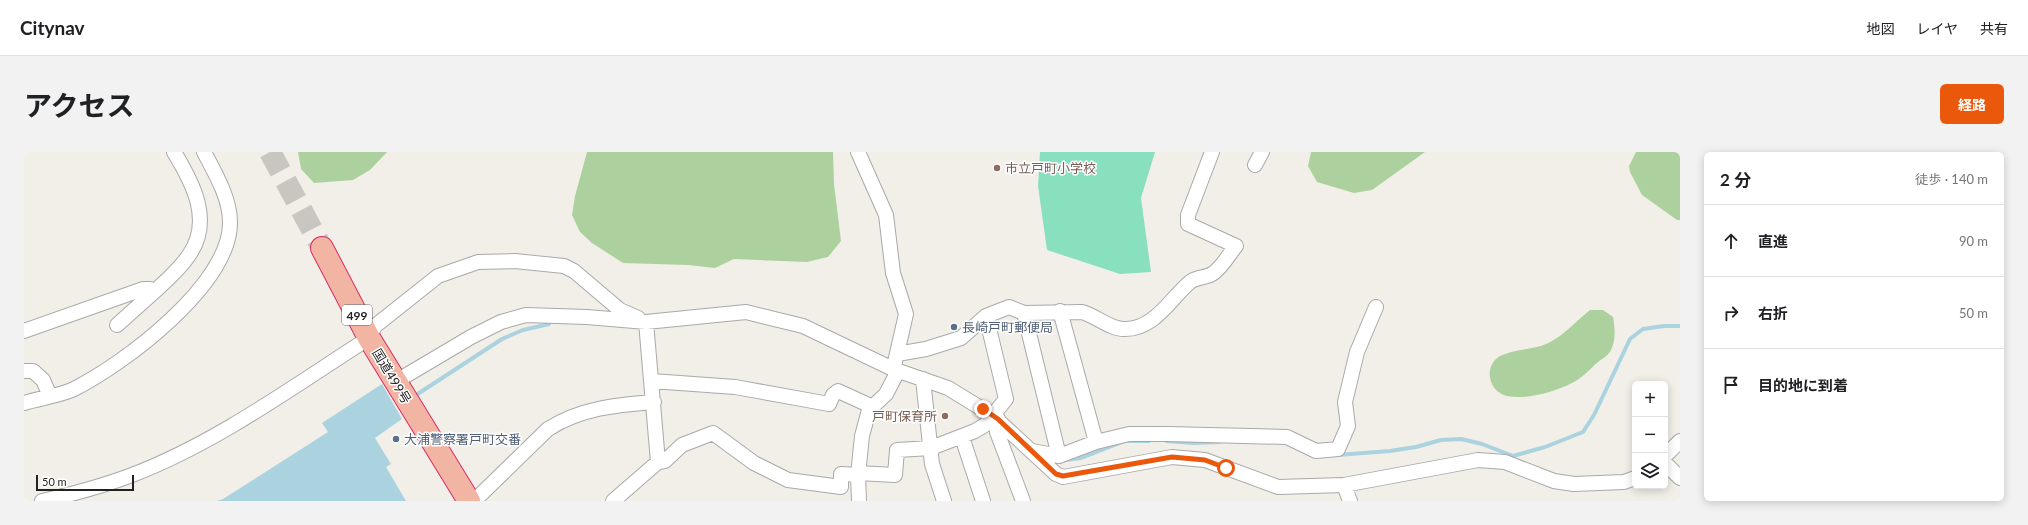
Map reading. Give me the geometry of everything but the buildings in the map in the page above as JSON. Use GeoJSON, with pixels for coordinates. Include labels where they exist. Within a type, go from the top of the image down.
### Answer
{"type":"FeatureCollection","features":[{"type":"Feature","properties":{"kind":"highway","name":"国道499号"},"geometry":{"type":"LineString","coordinates":[[322,248],[369,338],[469,501]]}},
{"type":"Feature","properties":{"kind":"street"},"geometry":{"type":"LineString","coordinates":[[117,324],[155,291],[190,255],[198,240],[201,221],[194,188],[174,152]]}},
{"type":"Feature","properties":{"kind":"street"},"geometry":{"type":"LineString","coordinates":[[24,403],[72,390],[115,366],[168,321],[192,298],[209,278],[224,251],[230,222],[226,199],[204,152]]}},
{"type":"Feature","properties":{"kind":"street"},"geometry":{"type":"LineString","coordinates":[[858,152],[886,215],[893,273],[906,314],[897,354],[896,370],[886,394],[871,406],[865,420],[858,474],[859,501]]}},
{"type":"Feature","properties":{"kind":"street"},"geometry":{"type":"LineString","coordinates":[[897,354],[926,349],[961,338],[986,316],[1009,307],[1024,313],[1060,311],[1082,312],[1091,315],[1117,329],[1135,328],[1160,314],[1192,280],[1209,275],[1216,271],[1236,246],[1188,224],[1188,215],[1212,152]]}},
{"type":"Feature","properties":{"kind":"street"},"geometry":{"type":"LineString","coordinates":[[1254,165],[1262,152]]}},
{"type":"Feature","properties":{"kind":"street"},"geometry":{"type":"LineString","coordinates":[[42,501],[92,488],[133,474],[169,458],[228,427],[369,338],[375,326],[438,276],[478,262],[515,261],[564,266],[574,271],[620,310],[646,322]]}},
{"type":"Feature","properties":{"kind":"street"},"geometry":{"type":"LineString","coordinates":[[24,331],[143,289],[150,288],[155,291]]}},
{"type":"Feature","properties":{"kind":"street"},"geometry":{"type":"LineString","coordinates":[[1032,451],[1059,456],[1096,442],[1129,434],[1287,437],[1316,451],[1338,449],[1348,426],[1345,402],[1357,352],[1376,307]]}},
{"type":"Feature","properties":{"kind":"street"},"geometry":{"type":"LineString","coordinates":[[1060,311],[1096,442]]}},
{"type":"Feature","properties":{"kind":"street"},"geometry":{"type":"LineString","coordinates":[[395,382],[471,337],[501,322],[526,315],[587,317],[646,322],[746,312],[803,326],[896,370],[948,388],[995,417],[1056,474],[1063,476],[1172,457],[1183,457],[1205,460],[1278,488],[1344,485],[1478,460],[1505,462],[1554,481],[1574,484],[1624,482],[1632,479]]}},
{"type":"Feature","properties":{"kind":"street"},"geometry":{"type":"LineString","coordinates":[[1024,313],[1059,456]]}},
{"type":"Feature","properties":{"kind":"street"},"geometry":{"type":"LineString","coordinates":[[613,501],[658,462],[665,461],[682,445],[713,433],[754,463],[788,480],[840,487],[842,474],[895,475],[897,450],[932,448],[962,437],[995,417],[1006,399],[986,316]]}},
{"type":"Feature","properties":{"kind":"street"},"geometry":{"type":"LineString","coordinates":[[646,322],[658,462]]}},
{"type":"Feature","properties":{"kind":"street"},"geometry":{"type":"LineString","coordinates":[[24,371],[33,371],[43,380],[50,396]]}},
{"type":"Feature","properties":{"kind":"street"},"geometry":{"type":"LineString","coordinates":[[924,379],[932,448],[932,464],[944,501]]}},
{"type":"Feature","properties":{"kind":"street"},"geometry":{"type":"LineString","coordinates":[[652,382],[735,387],[830,404],[833,395],[838,392],[871,406]]}},
{"type":"Feature","properties":{"kind":"street"},"geometry":{"type":"LineString","coordinates":[[474,501],[548,429],[562,420],[584,411],[617,405],[654,402]]}},
{"type":"Feature","properties":{"kind":"street"},"geometry":{"type":"LineString","coordinates":[[995,417],[997,432],[1023,501]]}},
{"type":"Feature","properties":{"kind":"street"},"geometry":{"type":"LineString","coordinates":[[962,437],[983,501]]}},
{"type":"Feature","properties":{"kind":"street"},"geometry":{"type":"LineString","coordinates":[[1668,453],[1680,441]]}},
{"type":"Feature","properties":{"kind":"street"},"geometry":{"type":"LineString","coordinates":[[1668,466],[1680,478]]}},
{"type":"Feature","properties":{"kind":"street"},"geometry":{"type":"LineString","coordinates":[[1344,485],[1350,501]]}},
{"type":"Feature","properties":{"kind":"green space"},"geometry":{"type":"Polygon","coordinates":[[[298,152],[387,152],[370,170],[353,180],[314,183],[301,169],[298,152]]]}},
{"type":"Feature","properties":{"kind":"green space"},"geometry":{"type":"Polygon","coordinates":[[[587,152],[833,152],[834,184],[841,241],[828,257],[807,262],[734,259],[715,268],[688,265],[623,263],[592,243],[580,232],[572,215],[575,196],[587,152]]]}},
{"type":"Feature","properties":{"kind":"green space"},"geometry":{"type":"Polygon","coordinates":[[[1040,152],[1155,152],[1141,198],[1151,272],[1120,274],[1047,250],[1038,186],[1040,152]]]}},
{"type":"Feature","properties":{"kind":"green space"},"geometry":{"type":"Polygon","coordinates":[[[1311,152],[1425,152],[1372,190],[1354,193],[1317,182],[1308,166],[1311,152]]]}},
{"type":"Feature","properties":{"kind":"green space"},"geometry":{"type":"Polygon","coordinates":[[[1636,152],[1680,152],[1680,220],[1677,220],[1642,195],[1630,172],[1629,166],[1636,152]]]}},
{"type":"Feature","properties":{"kind":"green space"},"geometry":{"type":"Polygon","coordinates":[[[1590,310],[1603,310],[1613,317],[1615,330],[1614,342],[1610,352],[1605,357],[1575,381],[1549,392],[1531,396],[1515,397],[1501,394],[1496,390],[1490,380],[1490,374],[1493,363],[1497,358],[1518,350],[1541,346],[1555,340],[1590,310]]]}},
{"type":"Feature","properties":{"kind":"water"},"geometry":{"type":"Polygon","coordinates":[[[382,384],[402,419],[375,438],[391,464],[386,467],[406,501],[217,501],[223,499],[328,432],[322,423],[382,384]]]}},
{"type":"Feature","properties":{"kind":"waterway"},"geometry":{"type":"LineString","coordinates":[[413,397],[502,339],[523,330],[549,324]]}},
{"type":"Feature","properties":{"kind":"waterway"},"geometry":{"type":"LineString","coordinates":[[1338,455],[1390,451],[1416,447],[1441,440],[1461,439],[1482,444],[1513,456],[1545,447],[1583,432],[1594,415],[1630,339],[1643,329],[1664,326],[1680,326]]}},
{"type":"Feature","properties":{"kind":"waterway"},"geometry":{"type":"LineString","coordinates":[[1065,460],[1081,458],[1125,441],[1149,441]]}},
{"type":"Feature","properties":{"kind":"waterway"},"geometry":{"type":"LineString","coordinates":[[1166,441],[1194,443],[1219,442]]}},
{"type":"Feature","properties":{"kind":"tunnel"},"geometry":{"type":"LineString","coordinates":[[270,152],[322,248]]}},
{"type":"Feature","properties":{"kind":"place","name":"市立戸町小学校"},"geometry":{"type":"Point","coordinates":[997,168]}},
{"type":"Feature","properties":{"kind":"place","name":"長崎戸町郵便局"},"geometry":{"type":"Point","coordinates":[954,327]}},
{"type":"Feature","properties":{"kind":"place","name":"戸町保育所"},"geometry":{"type":"Point","coordinates":[945,416]}},
{"type":"Feature","properties":{"kind":"place","name":"大浦警察署戸町交番"},"geometry":{"type":"Point","coordinates":[396,439]}},
{"type":"Feature","properties":{"kind":"route"},"geometry":{"type":"LineString","coordinates":[[983,409],[998,419],[1056,474],[1063,476],[1138,465],[1172,457],[1205,460],[1226,468]]}}]}
